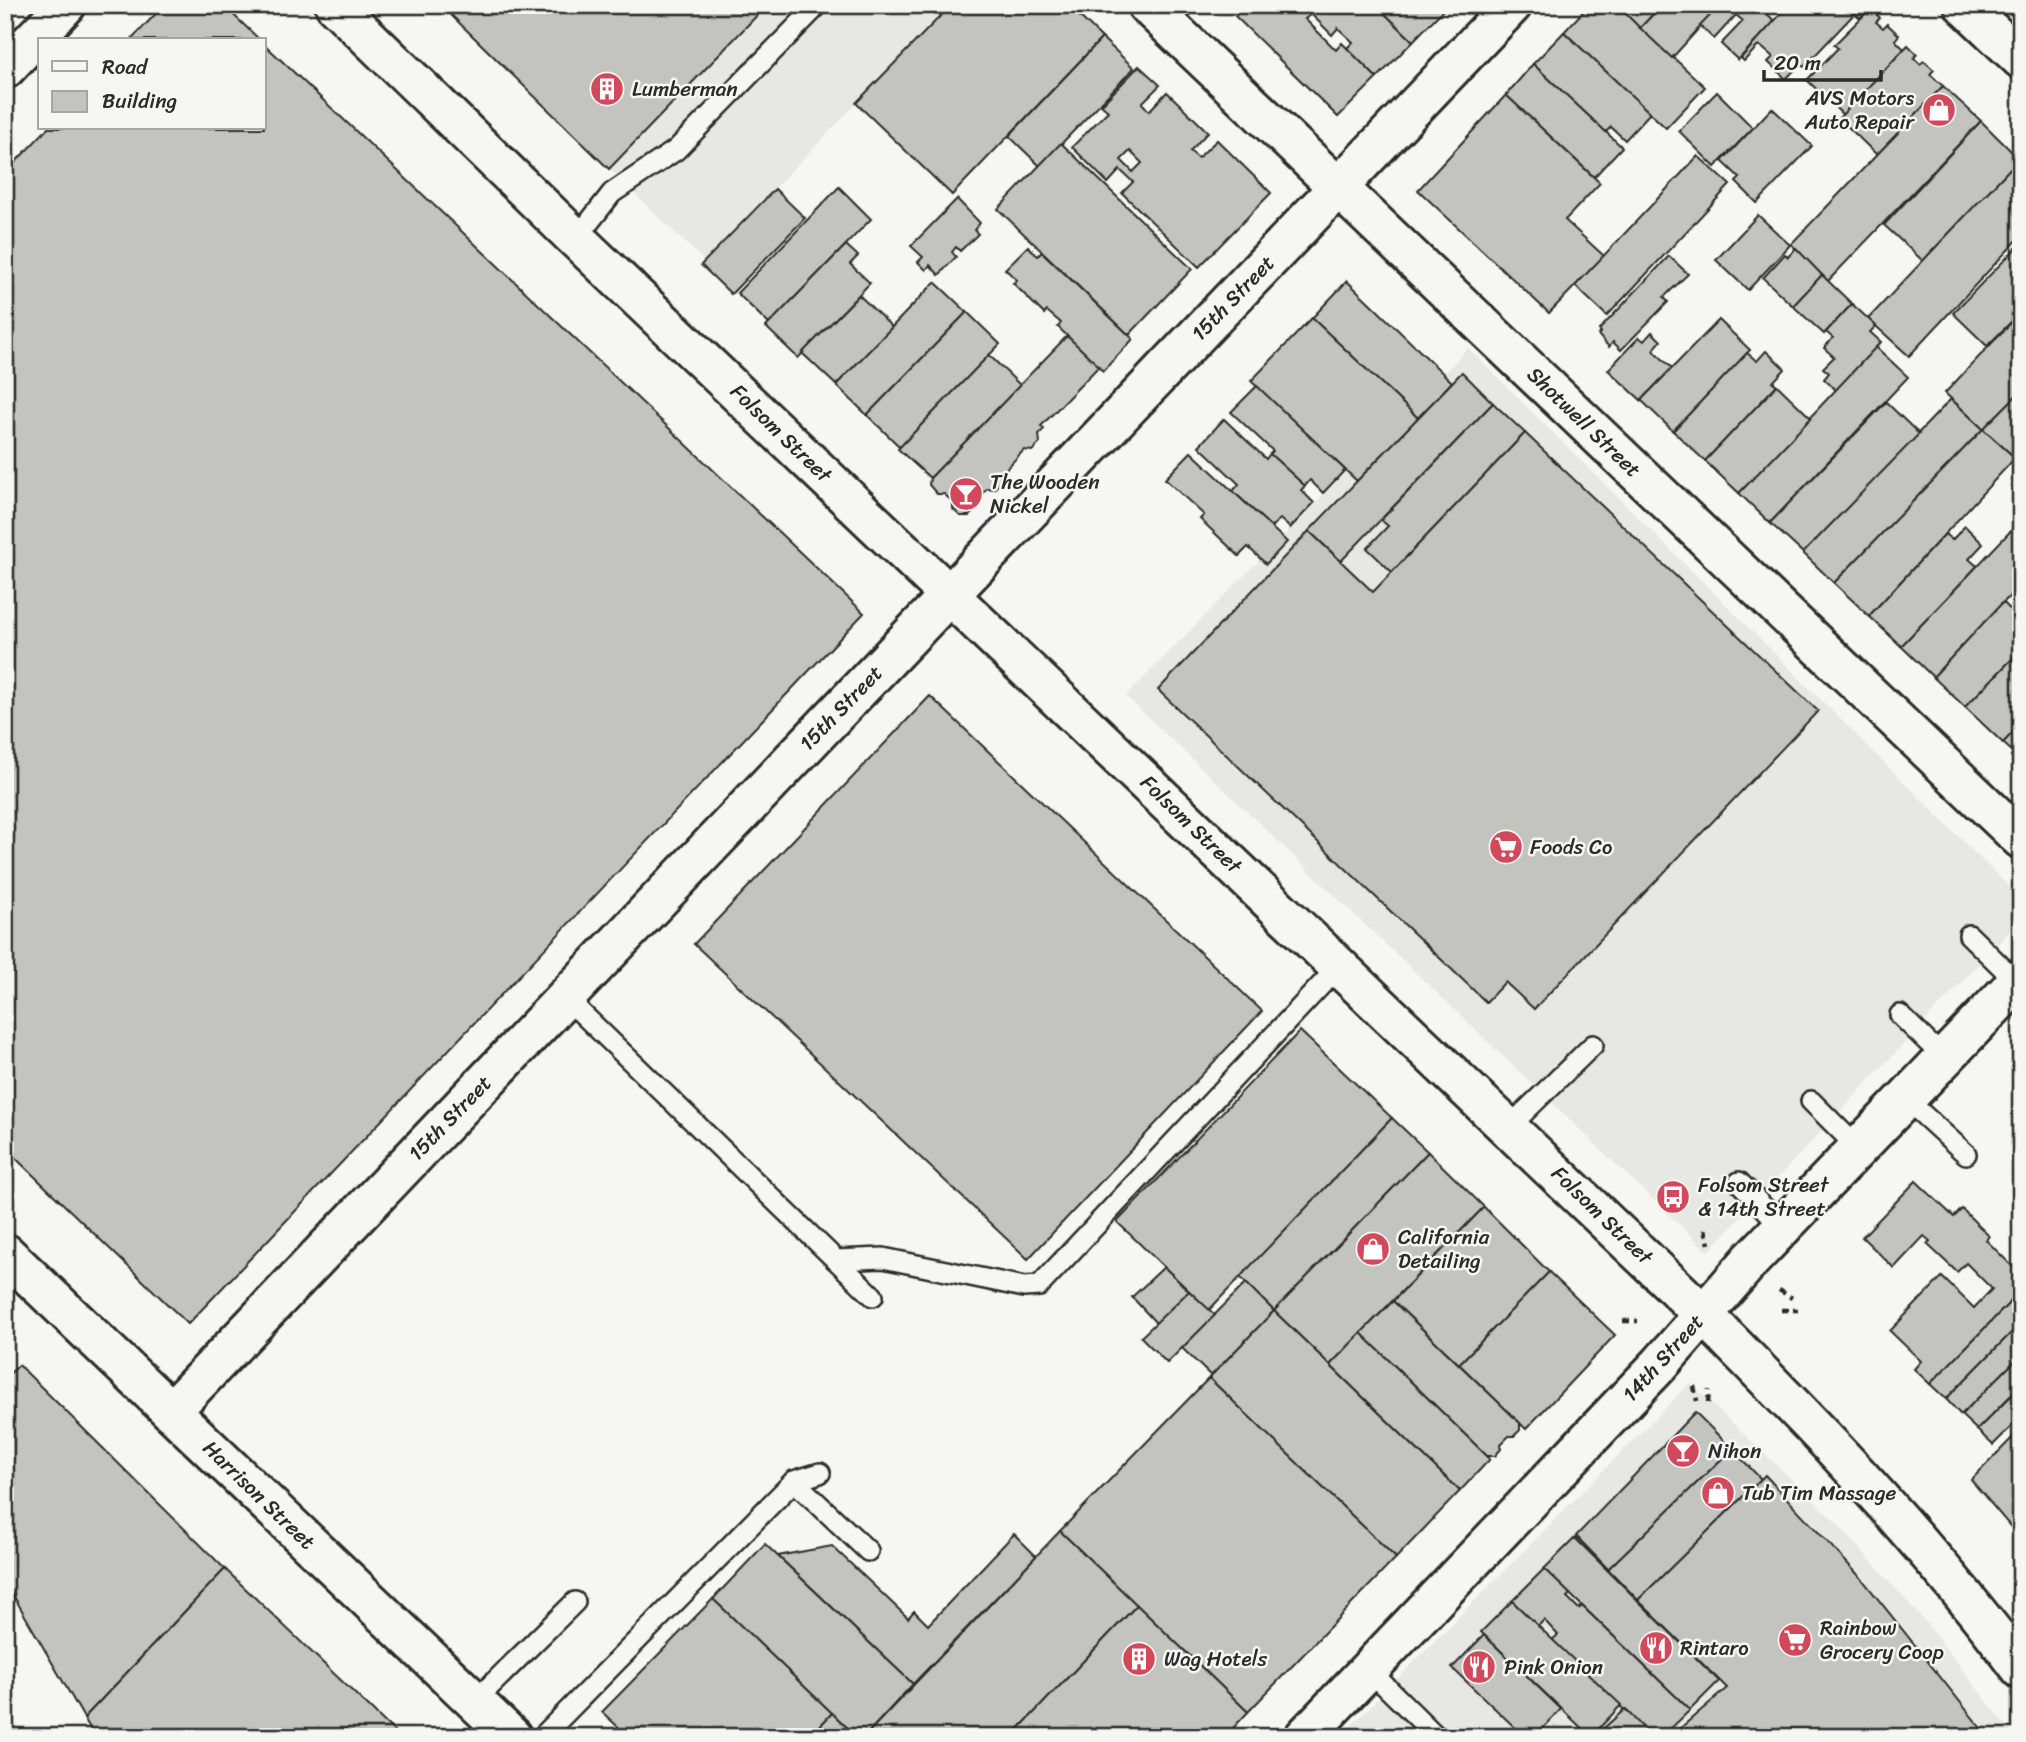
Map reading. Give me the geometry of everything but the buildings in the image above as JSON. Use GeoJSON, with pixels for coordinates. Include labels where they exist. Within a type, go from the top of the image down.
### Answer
{"type":"FeatureCollection","features":[{"type":"Feature","properties":{"kind":"street"},"geometry":{"type":"LineString","coordinates":[[5,69],[66,5]]}},
{"type":"Feature","properties":{"kind":"street","name":"Folsom Street"},"geometry":{"type":"LineString","coordinates":[[335,5],[576,239],[1703,1314],[1843,1456],[1903,1522],[1961,1589],[2021,1669]]}},
{"type":"Feature","properties":{"kind":"street","name":"Shotwell Street"},"geometry":{"type":"LineString","coordinates":[[1147,5],[2021,839]]}},
{"type":"Feature","properties":{"kind":"street","name":"15th Street"},"geometry":{"type":"LineString","coordinates":[[171,1411],[1512,5]]}},
{"type":"Feature","properties":{"kind":"street"},"geometry":{"type":"LineString","coordinates":[[1964,5],[2021,59]]}},
{"type":"Feature","properties":{"kind":"street","name":"14th Street"},"geometry":{"type":"LineString","coordinates":[[1320,1731],[1368,1669],[1661,1363],[1783,1227],[2019,980]]}},
{"type":"Feature","properties":{"kind":"street","name":"Harrison Street"},"geometry":{"type":"LineString","coordinates":[[8,1262],[171,1411],[512,1737]]}},
{"type":"Feature","properties":{"kind":"lane"},"geometry":{"type":"LineString","coordinates":[[576,239],[612,193],[676,150],[818,5]]}},
{"type":"Feature","properties":{"kind":"lane"},"geometry":{"type":"LineString","coordinates":[[1969,935],[2019,980]]}},
{"type":"Feature","properties":{"kind":"lane"},"geometry":{"type":"LineString","coordinates":[[836,1260],[883,1258],[1024,1287],[1039,1286],[1339,966]]}},
{"type":"Feature","properties":{"kind":"lane"},"geometry":{"type":"LineString","coordinates":[[565,998],[873,1296]]}},
{"type":"Feature","properties":{"kind":"lane"},"geometry":{"type":"LineString","coordinates":[[1900,1016],[1944,1058]]}},
{"type":"Feature","properties":{"kind":"lane"},"geometry":{"type":"LineString","coordinates":[[1509,1127],[1593,1045]]}},
{"type":"Feature","properties":{"kind":"lane"},"geometry":{"type":"LineString","coordinates":[[1906,1099],[1966,1154]]}},
{"type":"Feature","properties":{"kind":"lane"},"geometry":{"type":"LineString","coordinates":[[1811,1101],[1858,1149]]}},
{"type":"Feature","properties":{"kind":"lane"},"geometry":{"type":"LineString","coordinates":[[1739,1182],[1783,1227]]}},
{"type":"Feature","properties":{"kind":"lane"},"geometry":{"type":"LineString","coordinates":[[542,1737],[794,1481],[820,1473]]}},
{"type":"Feature","properties":{"kind":"lane"},"geometry":{"type":"LineString","coordinates":[[794,1481],[869,1551]]}},
{"type":"Feature","properties":{"kind":"lane"},"geometry":{"type":"LineString","coordinates":[[475,1701],[575,1602]]}},
{"type":"Feature","properties":{"kind":"lane"},"geometry":{"type":"LineString","coordinates":[[1368,1669],[1437,1737]]}},
{"type":"Feature","properties":{"kind":"path"},"geometry":{"type":"LineString","coordinates":[[1705,1229],[1709,1244]]}},
{"type":"Feature","properties":{"kind":"path"},"geometry":{"type":"LineString","coordinates":[[1779,1290],[1792,1298]]}},
{"type":"Feature","properties":{"kind":"path"},"geometry":{"type":"LineString","coordinates":[[1780,1310],[1798,1310]]}},
{"type":"Feature","properties":{"kind":"path"},"geometry":{"type":"LineString","coordinates":[[1623,1321],[1638,1321]]}},
{"type":"Feature","properties":{"kind":"path"},"geometry":{"type":"LineString","coordinates":[[1694,1386],[1697,1401]]}},
{"type":"Feature","properties":{"kind":"path"},"geometry":{"type":"LineString","coordinates":[[1708,1403],[1709,1390]]}},
{"type":"Feature","properties":{"kind":"path"},"geometry":{"type":"LineString","coordinates":[[1375,1737],[1381,1731]]}},
{"type":"Feature","properties":{"kind":"shaded area"},"geometry":{"type":"Polygon","coordinates":[[[451,5],[1068,5],[1102,38],[952,195],[856,104],[704,261],[446,10],[451,5]]]}},
{"type":"Feature","properties":{"kind":"shaded area"},"geometry":{"type":"Polygon","coordinates":[[[1468,348],[2021,899],[2021,919],[1708,1252],[1126,696],[1468,348]]]}},
{"type":"Feature","properties":{"kind":"shaded area"},"geometry":{"type":"Polygon","coordinates":[[[1690,1383],[1838,1524],[1923,1619],[2015,1737],[1340,1737],[1690,1383]]]}},
{"type":"Feature","properties":{"kind":"place","name":"Lumberman"},"geometry":{"type":"Point","coordinates":[607,89]}},
{"type":"Feature","properties":{"kind":"place","name":"AVS Motors Auto Repair"},"geometry":{"type":"Point","coordinates":[1939,110]}},
{"type":"Feature","properties":{"kind":"place","name":"The Wooden Nickel"},"geometry":{"type":"Point","coordinates":[966,494]}},
{"type":"Feature","properties":{"kind":"place","name":"Foods Co"},"geometry":{"type":"Point","coordinates":[1506,847]}},
{"type":"Feature","properties":{"kind":"place","name":"Folsom Street & 14th Street"},"geometry":{"type":"Point","coordinates":[1673,1197]}},
{"type":"Feature","properties":{"kind":"place","name":"California Detailing"},"geometry":{"type":"Point","coordinates":[1373,1249]}},
{"type":"Feature","properties":{"kind":"place","name":"Nihon"},"geometry":{"type":"Point","coordinates":[1683,1451]}},
{"type":"Feature","properties":{"kind":"place","name":"Tub Tim Massage"},"geometry":{"type":"Point","coordinates":[1718,1493]}},
{"type":"Feature","properties":{"kind":"place","name":"Rainbow Grocery Coop"},"geometry":{"type":"Point","coordinates":[1795,1640]}},
{"type":"Feature","properties":{"kind":"place","name":"Rintaro"},"geometry":{"type":"Point","coordinates":[1656,1648]}},
{"type":"Feature","properties":{"kind":"place","name":"Wag Hotels"},"geometry":{"type":"Point","coordinates":[1139,1659]}},
{"type":"Feature","properties":{"kind":"place","name":"Pink Onion"},"geometry":{"type":"Point","coordinates":[1479,1667]}}]}
